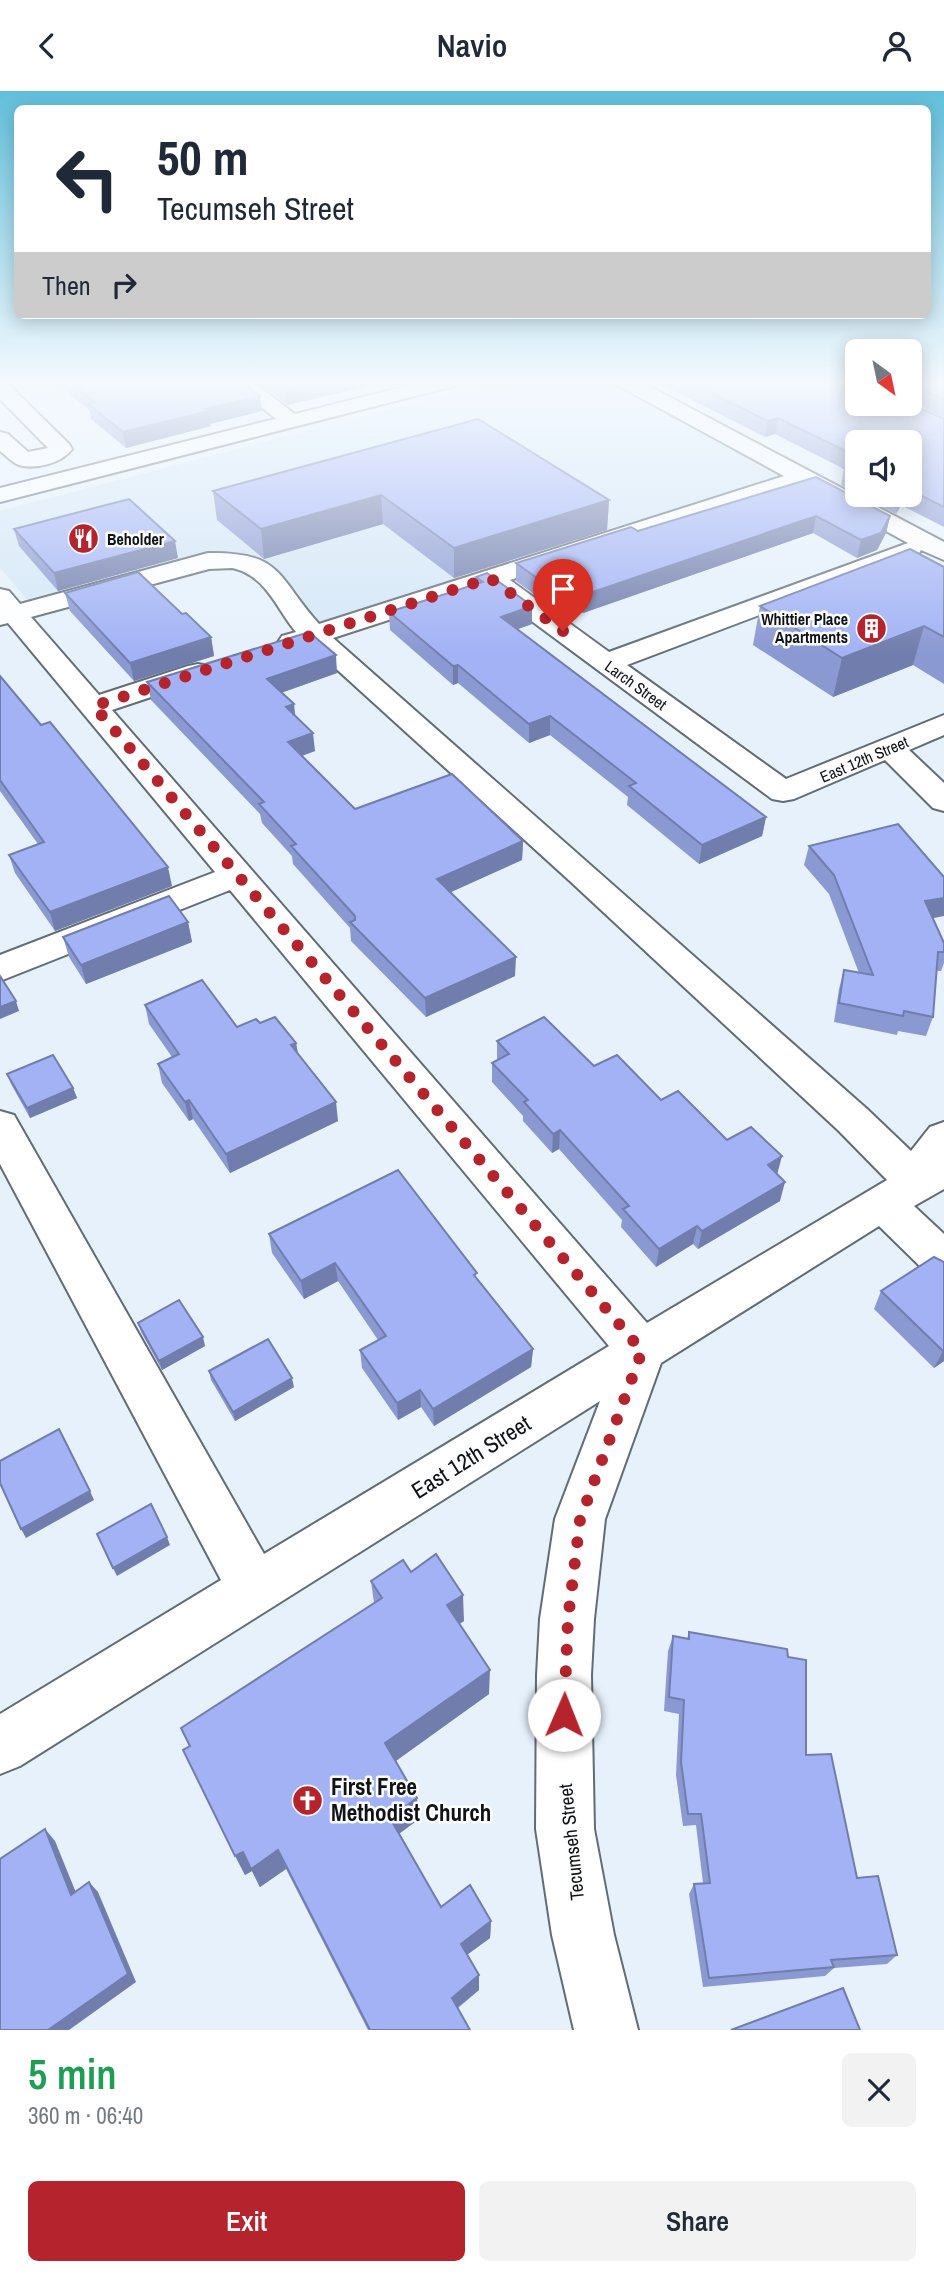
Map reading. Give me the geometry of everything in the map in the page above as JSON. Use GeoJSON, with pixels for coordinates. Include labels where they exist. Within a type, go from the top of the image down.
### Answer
{"type":"FeatureCollection","features":[{"type":"Feature","properties":{"kind":"street"},"geometry":{"type":"LineString","coordinates":[[65,472],[70,477]]}},
{"type":"Feature","properties":{"kind":"street"},"geometry":{"type":"LineString","coordinates":[[0,495],[88,472]]}},
{"type":"Feature","properties":{"kind":"street"},"geometry":{"type":"LineString","coordinates":[[795,472],[936,547]]}},
{"type":"Feature","properties":{"kind":"street"},"geometry":{"type":"LineString","coordinates":[[274,647],[803,477]]}},
{"type":"Feature","properties":{"kind":"street"},"geometry":{"type":"LineString","coordinates":[[606,663],[936,547]]}},
{"type":"Feature","properties":{"kind":"street"},"geometry":{"type":"LineString","coordinates":[[642,1351],[94,706],[5,609],[184,565],[232,559],[264,569],[279,584],[297,619],[314,635],[547,839],[795,1070],[888,1152],[914,1186],[944,1262]]}},
{"type":"Feature","properties":{"kind":"street","name":"Larch Street"},"geometry":{"type":"LineString","coordinates":[[490,578],[783,792]]}},
{"type":"Feature","properties":{"kind":"street"},"geometry":{"type":"LineString","coordinates":[[94,706],[221,665]]}},
{"type":"Feature","properties":{"kind":"street","name":"East 12th Street"},"geometry":{"type":"LineString","coordinates":[[783,792],[944,724]]}},
{"type":"Feature","properties":{"kind":"street"},"geometry":{"type":"LineString","coordinates":[[890,748],[944,801]]}},
{"type":"Feature","properties":{"kind":"street"},"geometry":{"type":"LineString","coordinates":[[0,969],[237,875]]}},
{"type":"Feature","properties":{"kind":"street"},"geometry":{"type":"LineString","coordinates":[[0,1126],[255,1590]]}},
{"type":"Feature","properties":{"kind":"street"},"geometry":{"type":"LineString","coordinates":[[914,1186],[921,1168],[944,1138]]}},
{"type":"Feature","properties":{"kind":"street","name":"East 12th Street"},"geometry":{"type":"LineString","coordinates":[[0,1746],[914,1186]]}},
{"type":"Feature","properties":{"kind":"street","name":"Tecumseh Street"},"geometry":{"type":"LineString","coordinates":[[594,2023],[565,1829],[563,1735],[568,1619],[580,1520],[642,1351]]}},
{"type":"Feature","properties":{"kind":"shaded area"},"geometry":{"type":"Polygon","coordinates":[[[148,472],[775,472],[782,476],[309,630],[291,609],[232,559],[31,604],[0,568],[0,511],[148,472]]]}},
{"type":"Feature","properties":{"kind":"building"},"geometry":{"type":"Polygon","coordinates":[[[281,472],[565,472],[609,500],[454,548],[381,495],[261,529],[213,491],[281,472]]]}},
{"type":"Feature","properties":{"kind":"building"},"geometry":{"type":"Polygon","coordinates":[[[922,472],[944,472],[944,507],[922,496],[922,472]]]}},
{"type":"Feature","properties":{"kind":"building"},"geometry":{"type":"Polygon","coordinates":[[[816,477],[845,492],[845,507],[873,507],[890,516],[881,533],[861,540],[816,516],[584,595],[578,591],[562,596],[516,563],[631,527],[638,531],[816,477]]]}},
{"type":"Feature","properties":{"kind":"building"},"geometry":{"type":"Polygon","coordinates":[[[129,499],[175,541],[54,573],[14,529],[129,499]]]}},
{"type":"Feature","properties":{"kind":"building"},"geometry":{"type":"Polygon","coordinates":[[[910,549],[944,567],[944,637],[924,626],[842,658],[760,606],[910,549]]]}},
{"type":"Feature","properties":{"kind":"building"},"geometry":{"type":"Polygon","coordinates":[[[138,572],[182,614],[186,613],[211,637],[130,663],[65,593],[138,572]]]}},
{"type":"Feature","properties":{"kind":"building"},"geometry":{"type":"Polygon","coordinates":[[[487,573],[532,606],[501,617],[766,817],[702,845],[629,786],[636,783],[550,716],[529,724],[458,665],[453,666],[389,612],[483,582],[476,577],[487,573]]]}},
{"type":"Feature","properties":{"kind":"building"},"geometry":{"type":"Polygon","coordinates":[[[309,632],[336,655],[267,679],[294,704],[286,707],[313,733],[288,742],[355,809],[452,774],[523,841],[437,879],[516,957],[425,998],[350,922],[355,920],[355,916],[291,846],[296,844],[259,804],[264,802],[147,682],[309,632]]]}},
{"type":"Feature","properties":{"kind":"building"},"geometry":{"type":"Polygon","coordinates":[[[0,676],[41,725],[50,722],[168,867],[50,912],[9,855],[44,842],[0,780],[0,676]]]}},
{"type":"Feature","properties":{"kind":"building"},"geometry":{"type":"Polygon","coordinates":[[[898,824],[944,877],[944,898],[925,901],[944,943],[944,952],[938,952],[933,1017],[904,1011],[903,1016],[839,1003],[844,970],[873,975],[834,875],[809,846],[898,824]]]}},
{"type":"Feature","properties":{"kind":"building"},"geometry":{"type":"Polygon","coordinates":[[[169,896],[188,922],[81,965],[63,937],[169,896]]]}},
{"type":"Feature","properties":{"kind":"building"},"geometry":{"type":"Polygon","coordinates":[[[0,976],[16,1001],[0,1007],[0,976]]]}},
{"type":"Feature","properties":{"kind":"building"},"geometry":{"type":"Polygon","coordinates":[[[202,980],[237,1027],[256,1019],[260,1023],[275,1017],[296,1043],[291,1045],[336,1102],[226,1154],[189,1100],[185,1102],[158,1064],[179,1054],[145,1005],[202,980]]]}},
{"type":"Feature","properties":{"kind":"building"},"geometry":{"type":"Polygon","coordinates":[[[544,1017],[594,1066],[617,1055],[661,1100],[678,1091],[727,1140],[751,1127],[782,1156],[768,1165],[785,1182],[702,1231],[697,1226],[659,1249],[623,1209],[629,1206],[560,1130],[553,1134],[524,1102],[528,1100],[492,1063],[509,1054],[497,1041],[544,1017]]]}},
{"type":"Feature","properties":{"kind":"building"},"geometry":{"type":"Polygon","coordinates":[[[53,1055],[73,1088],[27,1108],[7,1074],[53,1055]]]}},
{"type":"Feature","properties":{"kind":"building"},"geometry":{"type":"Polygon","coordinates":[[[398,1170],[477,1273],[474,1275],[533,1349],[433,1409],[420,1390],[397,1403],[360,1350],[386,1336],[335,1263],[301,1281],[269,1234],[398,1170]]]}},
{"type":"Feature","properties":{"kind":"building"},"geometry":{"type":"Polygon","coordinates":[[[934,1257],[944,1262],[943,1351],[881,1291],[934,1257]]]}},
{"type":"Feature","properties":{"kind":"building"},"geometry":{"type":"Polygon","coordinates":[[[179,1300],[203,1337],[159,1361],[138,1323],[179,1300]]]}},
{"type":"Feature","properties":{"kind":"building"},"geometry":{"type":"Polygon","coordinates":[[[268,1339],[292,1378],[233,1412],[209,1371],[268,1339]]]}},
{"type":"Feature","properties":{"kind":"building"},"geometry":{"type":"Polygon","coordinates":[[[59,1429],[90,1491],[21,1529],[0,1483],[0,1461],[59,1429]]]}},
{"type":"Feature","properties":{"kind":"building"},"geometry":{"type":"Polygon","coordinates":[[[151,1504],[167,1537],[113,1568],[97,1534],[151,1504]]]}},
{"type":"Feature","properties":{"kind":"building","name":"First Free Methodist Church"},"geometry":{"type":"Polygon","coordinates":[[[436,1554],[463,1595],[447,1605],[490,1670],[385,1743],[417,1798],[390,1818],[441,1907],[470,1885],[491,1921],[461,1944],[479,1975],[452,1998],[470,2030],[370,2030],[278,1850],[251,1869],[243,1852],[235,1856],[183,1750],[190,1746],[181,1728],[382,1598],[371,1581],[403,1560],[411,1572],[436,1554]]]}},
{"type":"Feature","properties":{"kind":"building"},"geometry":{"type":"Polygon","coordinates":[[[689,1632],[787,1649],[788,1657],[806,1660],[806,1755],[831,1754],[857,1878],[878,1876],[897,1955],[831,1960],[834,1967],[709,1978],[694,1884],[710,1883],[701,1814],[688,1814],[681,1762],[684,1700],[669,1697],[673,1636],[689,1639],[689,1632]]]}},
{"type":"Feature","properties":{"kind":"building"},"geometry":{"type":"Polygon","coordinates":[[[45,1829],[71,1895],[89,1882],[128,1974],[48,2030],[0,2030],[0,1859],[45,1829]]]}},
{"type":"Feature","properties":{"kind":"building"},"geometry":{"type":"Polygon","coordinates":[[[843,1988],[860,2030],[731,2030],[843,1988]]]}},
{"type":"Feature","properties":{"kind":"place","name":"Beholder"},"geometry":{"type":"Point","coordinates":[84,539]}},
{"type":"Feature","properties":{"kind":"place","name":"Whittier Place Apartments"},"geometry":{"type":"Point","coordinates":[871,628]}},
{"type":"Feature","properties":{"kind":"place","name":"First Free Methodist Church"},"geometry":{"type":"Point","coordinates":[308,1800]}},
{"type":"Feature","properties":{"kind":"route"},"geometry":{"type":"LineString","coordinates":[[563,631],[490,578],[94,706],[642,1351],[580,1520],[568,1619],[564,1715]]}}]}
